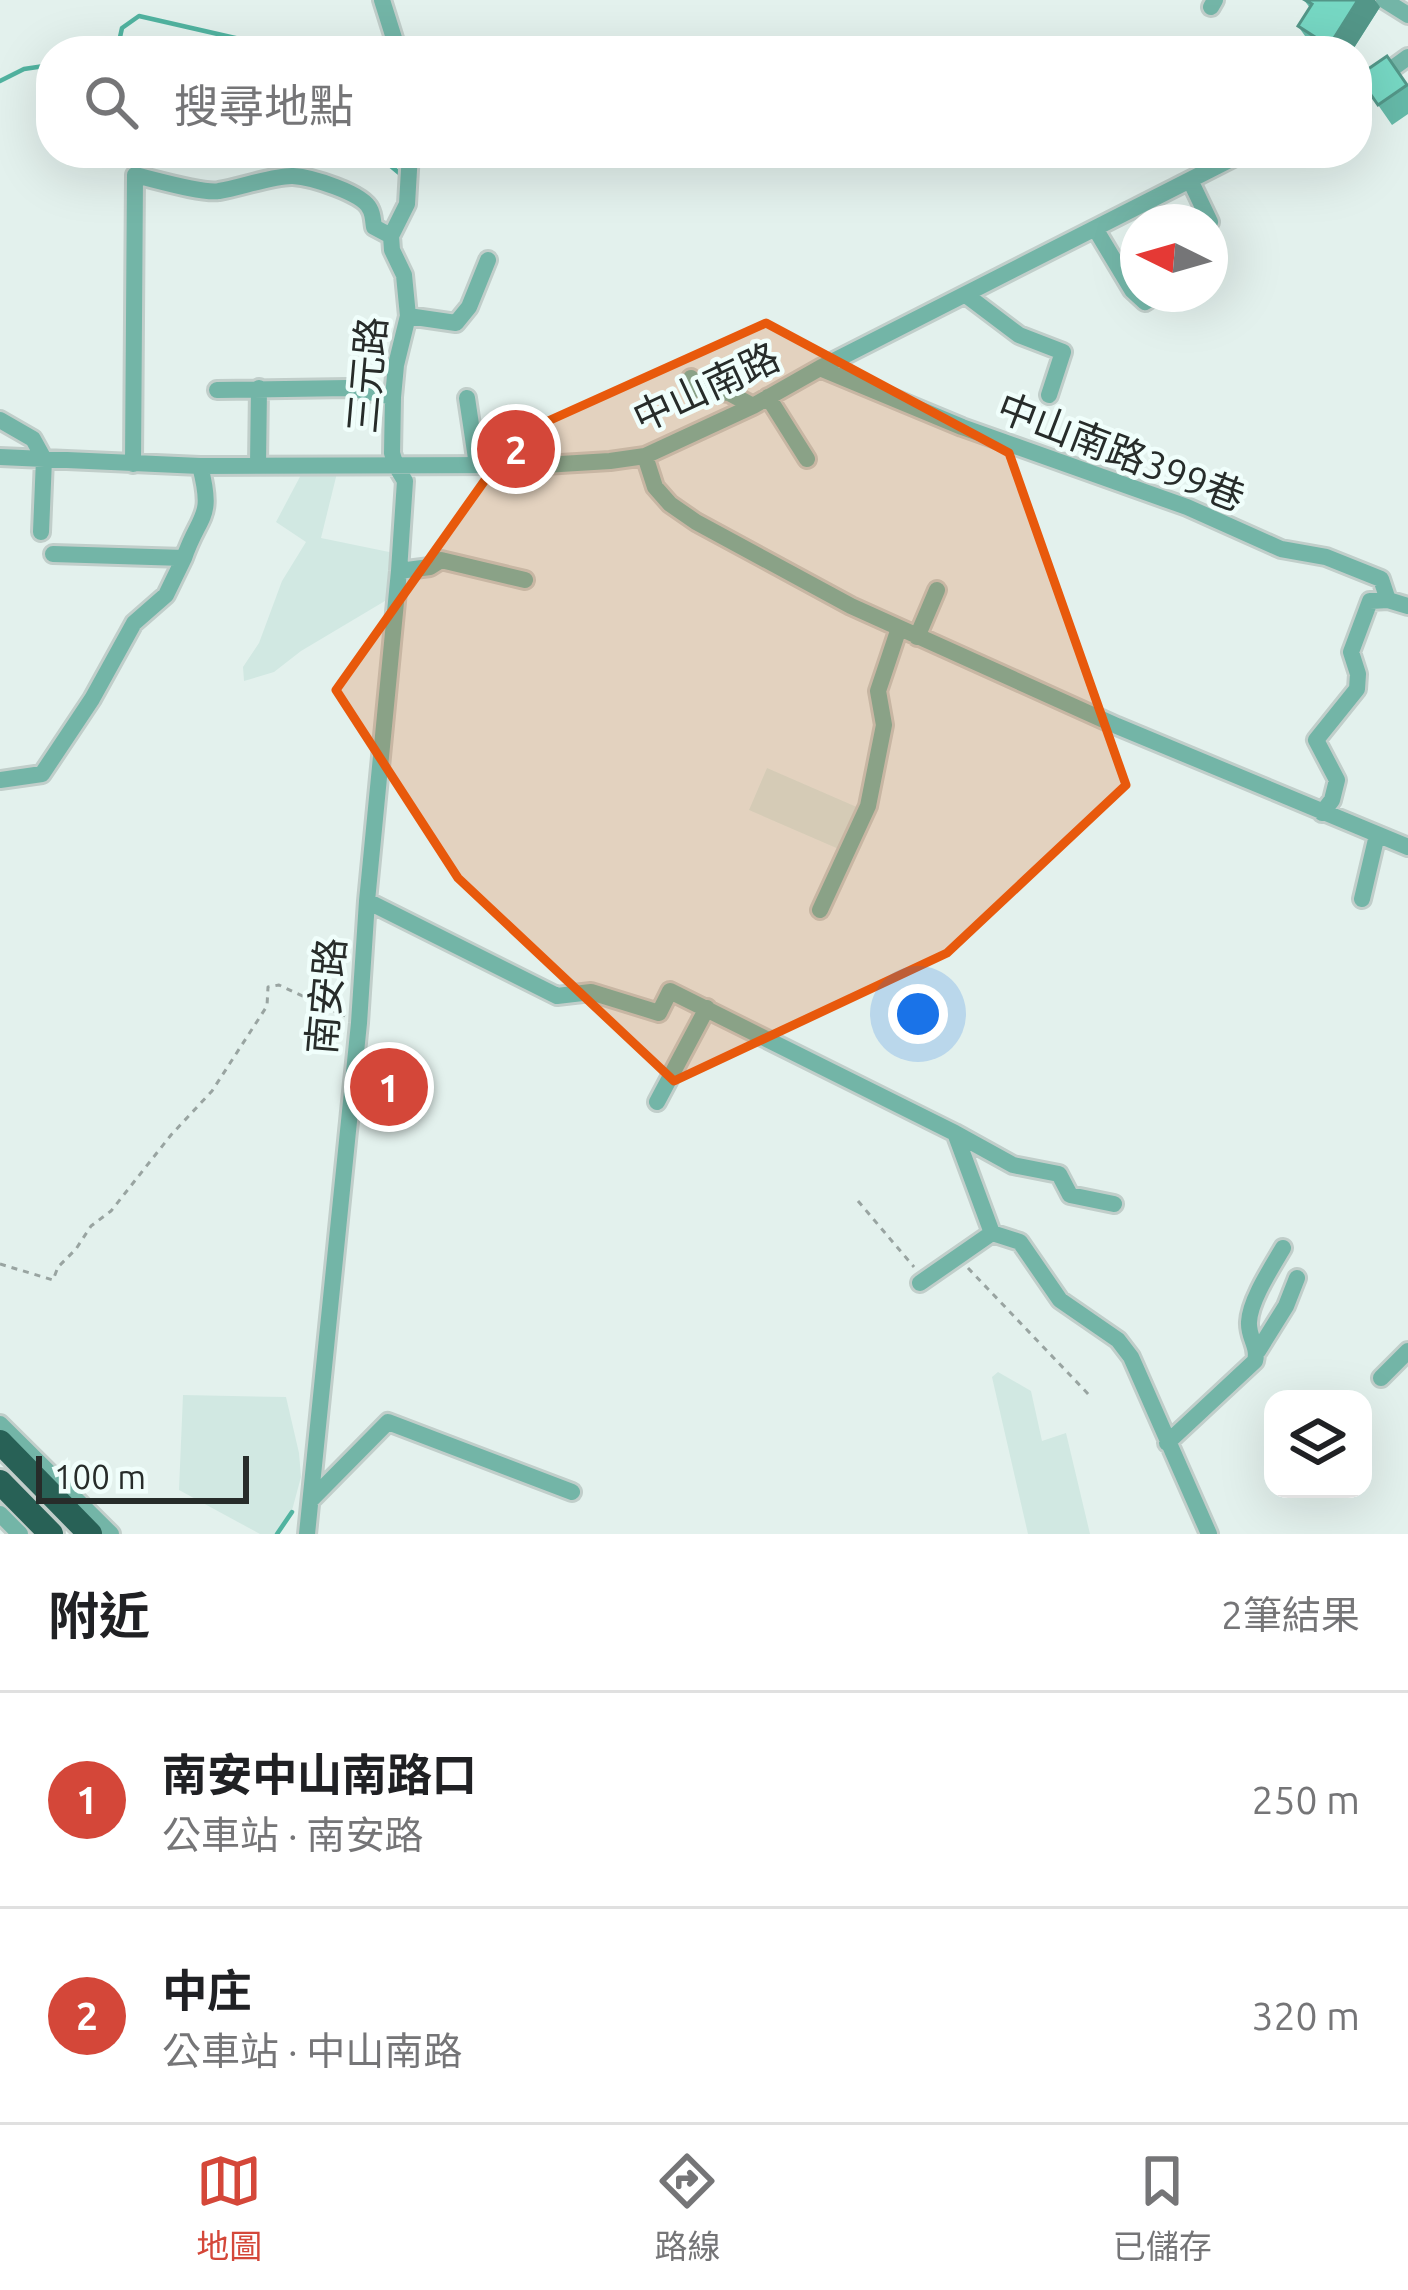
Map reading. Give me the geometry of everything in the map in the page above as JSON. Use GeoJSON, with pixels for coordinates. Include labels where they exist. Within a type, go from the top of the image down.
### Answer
{"type":"FeatureCollection","features":[{"type":"Feature","properties":{"kind":"highway"},"geometry":{"type":"LineString","coordinates":[[0,1442],[90,1534]]}},
{"type":"Feature","properties":{"kind":"highway"},"geometry":{"type":"LineString","coordinates":[[0,1482],[51,1534]]}},
{"type":"Feature","properties":{"kind":"street"},"geometry":{"type":"LineString","coordinates":[[382,0],[393,36]]}},
{"type":"Feature","properties":{"kind":"street"},"geometry":{"type":"LineString","coordinates":[[1384,0],[1408,15]]}},
{"type":"Feature","properties":{"kind":"street"},"geometry":{"type":"LineString","coordinates":[[1372,83],[1408,57]]}},
{"type":"Feature","properties":{"kind":"street"},"geometry":{"type":"LineString","coordinates":[[133,464],[135,175],[217,192],[290,175],[325,183],[362,199],[370,206],[374,227],[391,236],[407,204],[409,168]]}},
{"type":"Feature","properties":{"kind":"street","name":"中山南路"},"geometry":{"type":"LineString","coordinates":[[0,457],[200,466],[396,466],[544,465],[645,457],[1214,168]]}},
{"type":"Feature","properties":{"kind":"street"},"geometry":{"type":"LineString","coordinates":[[1190,180],[1201,204]]}},
{"type":"Feature","properties":{"kind":"street"},"geometry":{"type":"LineString","coordinates":[[1096,230],[1120,270]]}},
{"type":"Feature","properties":{"kind":"street","name":"三元路"},"geometry":{"type":"LineString","coordinates":[[391,236],[404,275],[408,316],[393,397],[396,466]]}},
{"type":"Feature","properties":{"kind":"street"},"geometry":{"type":"LineString","coordinates":[[408,316],[456,323],[469,307],[488,260]]}},
{"type":"Feature","properties":{"kind":"street"},"geometry":{"type":"LineString","coordinates":[[966,295],[1019,335],[1064,352],[1049,395]]}},
{"type":"Feature","properties":{"kind":"street","name":"中山南路399巷"},"geometry":{"type":"LineString","coordinates":[[820,368],[962,428],[1187,507],[1281,548],[1326,556],[1363,571],[1381,579],[1388,600]]}},
{"type":"Feature","properties":{"kind":"street"},"geometry":{"type":"LineString","coordinates":[[691,378],[694,389],[760,401],[807,459]]}},
{"type":"Feature","properties":{"kind":"street"},"geometry":{"type":"LineString","coordinates":[[258,464],[259,388]]}},
{"type":"Feature","properties":{"kind":"street"},"geometry":{"type":"LineString","coordinates":[[217,390],[348,388],[393,397]]}},
{"type":"Feature","properties":{"kind":"street"},"geometry":{"type":"LineString","coordinates":[[467,398],[477,465]]}},
{"type":"Feature","properties":{"kind":"street"},"geometry":{"type":"LineString","coordinates":[[0,420],[33,439],[44,459],[41,532]]}},
{"type":"Feature","properties":{"kind":"street"},"geometry":{"type":"LineString","coordinates":[[645,457],[656,487],[670,504],[851,606],[1408,847]]}},
{"type":"Feature","properties":{"kind":"street"},"geometry":{"type":"LineString","coordinates":[[0,780],[42,774],[92,699],[134,623],[166,595],[206,515],[200,466]]}},
{"type":"Feature","properties":{"kind":"street","name":"南安路"},"geometry":{"type":"LineString","coordinates":[[307,1534],[399,571],[405,481],[396,466]]}},
{"type":"Feature","properties":{"kind":"street"},"geometry":{"type":"LineString","coordinates":[[53,554],[184,558]]}},
{"type":"Feature","properties":{"kind":"street"},"geometry":{"type":"LineString","coordinates":[[399,571],[430,567],[441,560],[525,580]]}},
{"type":"Feature","properties":{"kind":"street"},"geometry":{"type":"LineString","coordinates":[[917,637],[937,590]]}},
{"type":"Feature","properties":{"kind":"street"},"geometry":{"type":"LineString","coordinates":[[1322,813],[1332,800],[1337,780],[1316,740],[1357,688],[1351,652],[1370,601],[1408,606]]}},
{"type":"Feature","properties":{"kind":"street"},"geometry":{"type":"LineString","coordinates":[[820,910],[868,806],[884,725],[878,692],[899,628]]}},
{"type":"Feature","properties":{"kind":"street"},"geometry":{"type":"LineString","coordinates":[[1362,898],[1377,835]]}},
{"type":"Feature","properties":{"kind":"street"},"geometry":{"type":"LineString","coordinates":[[367,901],[557,996],[591,992],[659,1012],[670,991],[1013,1165],[1059,1174],[1070,1195],[1114,1204]]}},
{"type":"Feature","properties":{"kind":"street"},"geometry":{"type":"LineString","coordinates":[[657,1102],[706,1008]]}},
{"type":"Feature","properties":{"kind":"street"},"geometry":{"type":"LineString","coordinates":[[956,1133],[992,1233]]}},
{"type":"Feature","properties":{"kind":"street"},"geometry":{"type":"LineString","coordinates":[[920,1278],[992,1233],[1020,1242],[1060,1300],[1118,1340],[1131,1357],[1209,1534]]}},
{"type":"Feature","properties":{"kind":"street"},"geometry":{"type":"LineString","coordinates":[[1258,1352],[1249,1325],[1251,1313],[1282,1248]]}},
{"type":"Feature","properties":{"kind":"street"},"geometry":{"type":"LineString","coordinates":[[1168,1443],[1255,1361],[1297,1278]]}},
{"type":"Feature","properties":{"kind":"street"},"geometry":{"type":"LineString","coordinates":[[1381,1378],[1408,1351]]}},
{"type":"Feature","properties":{"kind":"street"},"geometry":{"type":"LineString","coordinates":[[310,1501],[388,1422],[572,1492]]}},
{"type":"Feature","properties":{"kind":"street"},"geometry":{"type":"LineString","coordinates":[[0,1424],[110,1534]]}},
{"type":"Feature","properties":{"kind":"street"},"geometry":{"type":"LineString","coordinates":[[0,1514],[20,1534]]}},
{"type":"Feature","properties":{"kind":"path"},"geometry":{"type":"LineString","coordinates":[[0,1264],[53,1280],[91,1226],[124,1197],[212,1091],[267,1006],[268,987],[279,985],[359,1023]]}},
{"type":"Feature","properties":{"kind":"path"},"geometry":{"type":"LineString","coordinates":[[858,1201],[920,1278]]}},
{"type":"Feature","properties":{"kind":"path"},"geometry":{"type":"LineString","coordinates":[[969,1268],[1091,1396]]}},
{"type":"Feature","properties":{"kind":"highlighted area"},"geometry":{"type":"Polygon","coordinates":[[[766,323],[1009,453],[1126,785],[947,953],[674,1081],[458,878],[336,690],[517,435],[766,323]]]}},
{"type":"Feature","properties":{"kind":"shaded area"},"geometry":{"type":"Polygon","coordinates":[[[338,469],[321,538],[394,553],[390,598],[274,672],[244,681],[243,667],[259,643],[282,581],[306,542],[276,522],[303,471],[338,469]]]}},
{"type":"Feature","properties":{"kind":"shaded area"},"geometry":{"type":"Polygon","coordinates":[[[767,768],[859,808],[841,850],[749,810],[767,768]]]}},
{"type":"Feature","properties":{"kind":"shaded area"},"geometry":{"type":"Polygon","coordinates":[[[998,1372],[1031,1391],[1042,1441],[1066,1433],[1090,1534],[1028,1534],[992,1377],[998,1372]]]}},
{"type":"Feature","properties":{"kind":"shaded area"},"geometry":{"type":"Polygon","coordinates":[[[183,1395],[286,1397],[301,1477],[291,1514],[276,1534],[260,1534],[179,1490],[183,1395]]]}},
{"type":"Feature","properties":{"kind":"building"},"geometry":{"type":"Polygon","coordinates":[[[1305,0],[1358,0],[1335,36],[1314,36],[1298,26],[1312,4],[1305,0]]]}},
{"type":"Feature","properties":{"kind":"building"},"geometry":{"type":"Polygon","coordinates":[[[1387,56],[1407,85],[1378,105],[1372,96],[1372,66],[1387,56]]]}},
{"type":"Feature","properties":{"kind":"waterway"},"geometry":{"type":"LineString","coordinates":[[120,36],[122,28],[139,16],[226,36]]}},
{"type":"Feature","properties":{"kind":"waterway"},"geometry":{"type":"LineString","coordinates":[[0,81],[36,67]]}},
{"type":"Feature","properties":{"kind":"waterway"},"geometry":{"type":"LineString","coordinates":[[393,168],[404,177]]}},
{"type":"Feature","properties":{"kind":"waterway"},"geometry":{"type":"LineString","coordinates":[[277,1534],[292,1512]]}},
{"type":"Feature","properties":{"kind":"place","name":"中庄"},"geometry":{"type":"Point","coordinates":[516,449]}},
{"type":"Feature","properties":{"kind":"place","name":"南安中山南路口"},"geometry":{"type":"Point","coordinates":[389,1087]}}]}
